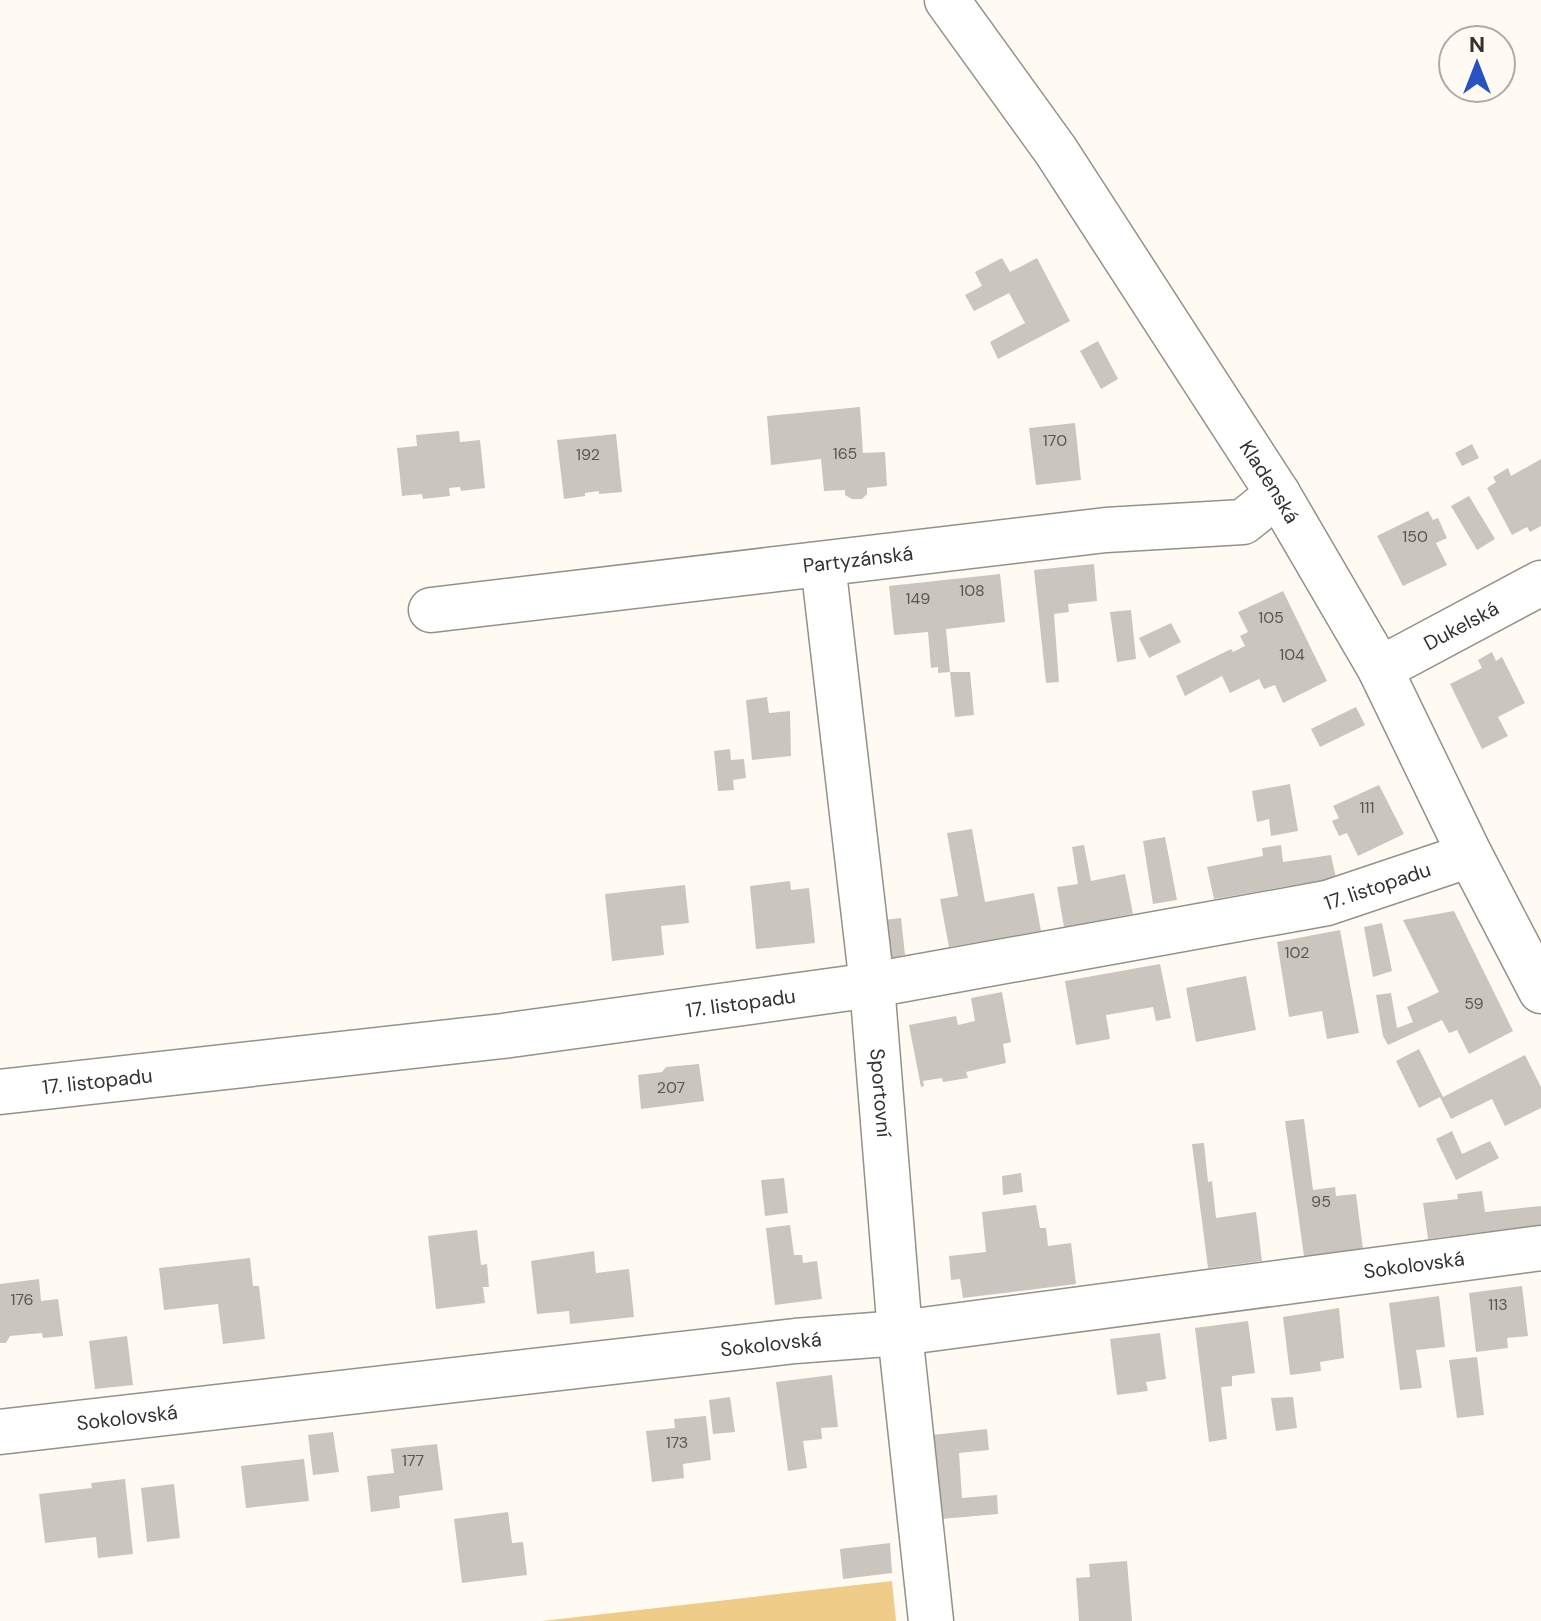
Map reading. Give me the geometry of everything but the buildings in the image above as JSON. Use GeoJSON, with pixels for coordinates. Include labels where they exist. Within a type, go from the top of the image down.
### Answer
{"type":"FeatureCollection","features":[{"type":"Feature","properties":{"kind":"street","name":"Kladenská"},"geometry":{"type":"LineString","coordinates":[[947,0],[1056,151],[1278,494],[1380,669],[1470,855],[1541,991]]}},
{"type":"Feature","properties":{"kind":"street","name":"Partyzánská"},"geometry":{"type":"LineString","coordinates":[[431,610],[1106,530],[1243,522],[1278,494]]}},
{"type":"Feature","properties":{"kind":"street","name":"Sportovní"},"geometry":{"type":"LineString","coordinates":[[823,564],[872,985],[900,1333],[931,1621]]}},
{"type":"Feature","properties":{"kind":"street","name":"Dukelská"},"geometry":{"type":"LineString","coordinates":[[1380,669],[1541,583]]}},
{"type":"Feature","properties":{"kind":"street","name":"17. listopadu"},"geometry":{"type":"LineString","coordinates":[[0,1092],[503,1036],[872,985],[1327,903],[1470,855]]}},
{"type":"Feature","properties":{"kind":"street","name":"Sokolovská"},"geometry":{"type":"LineString","coordinates":[[0,1432],[795,1341],[900,1333],[1541,1248]]}},
{"type":"Feature","properties":{"kind":"shaded area"},"geometry":{"type":"Polygon","coordinates":[[[892,1581],[896,1621],[542,1621],[892,1581]]]}}]}
